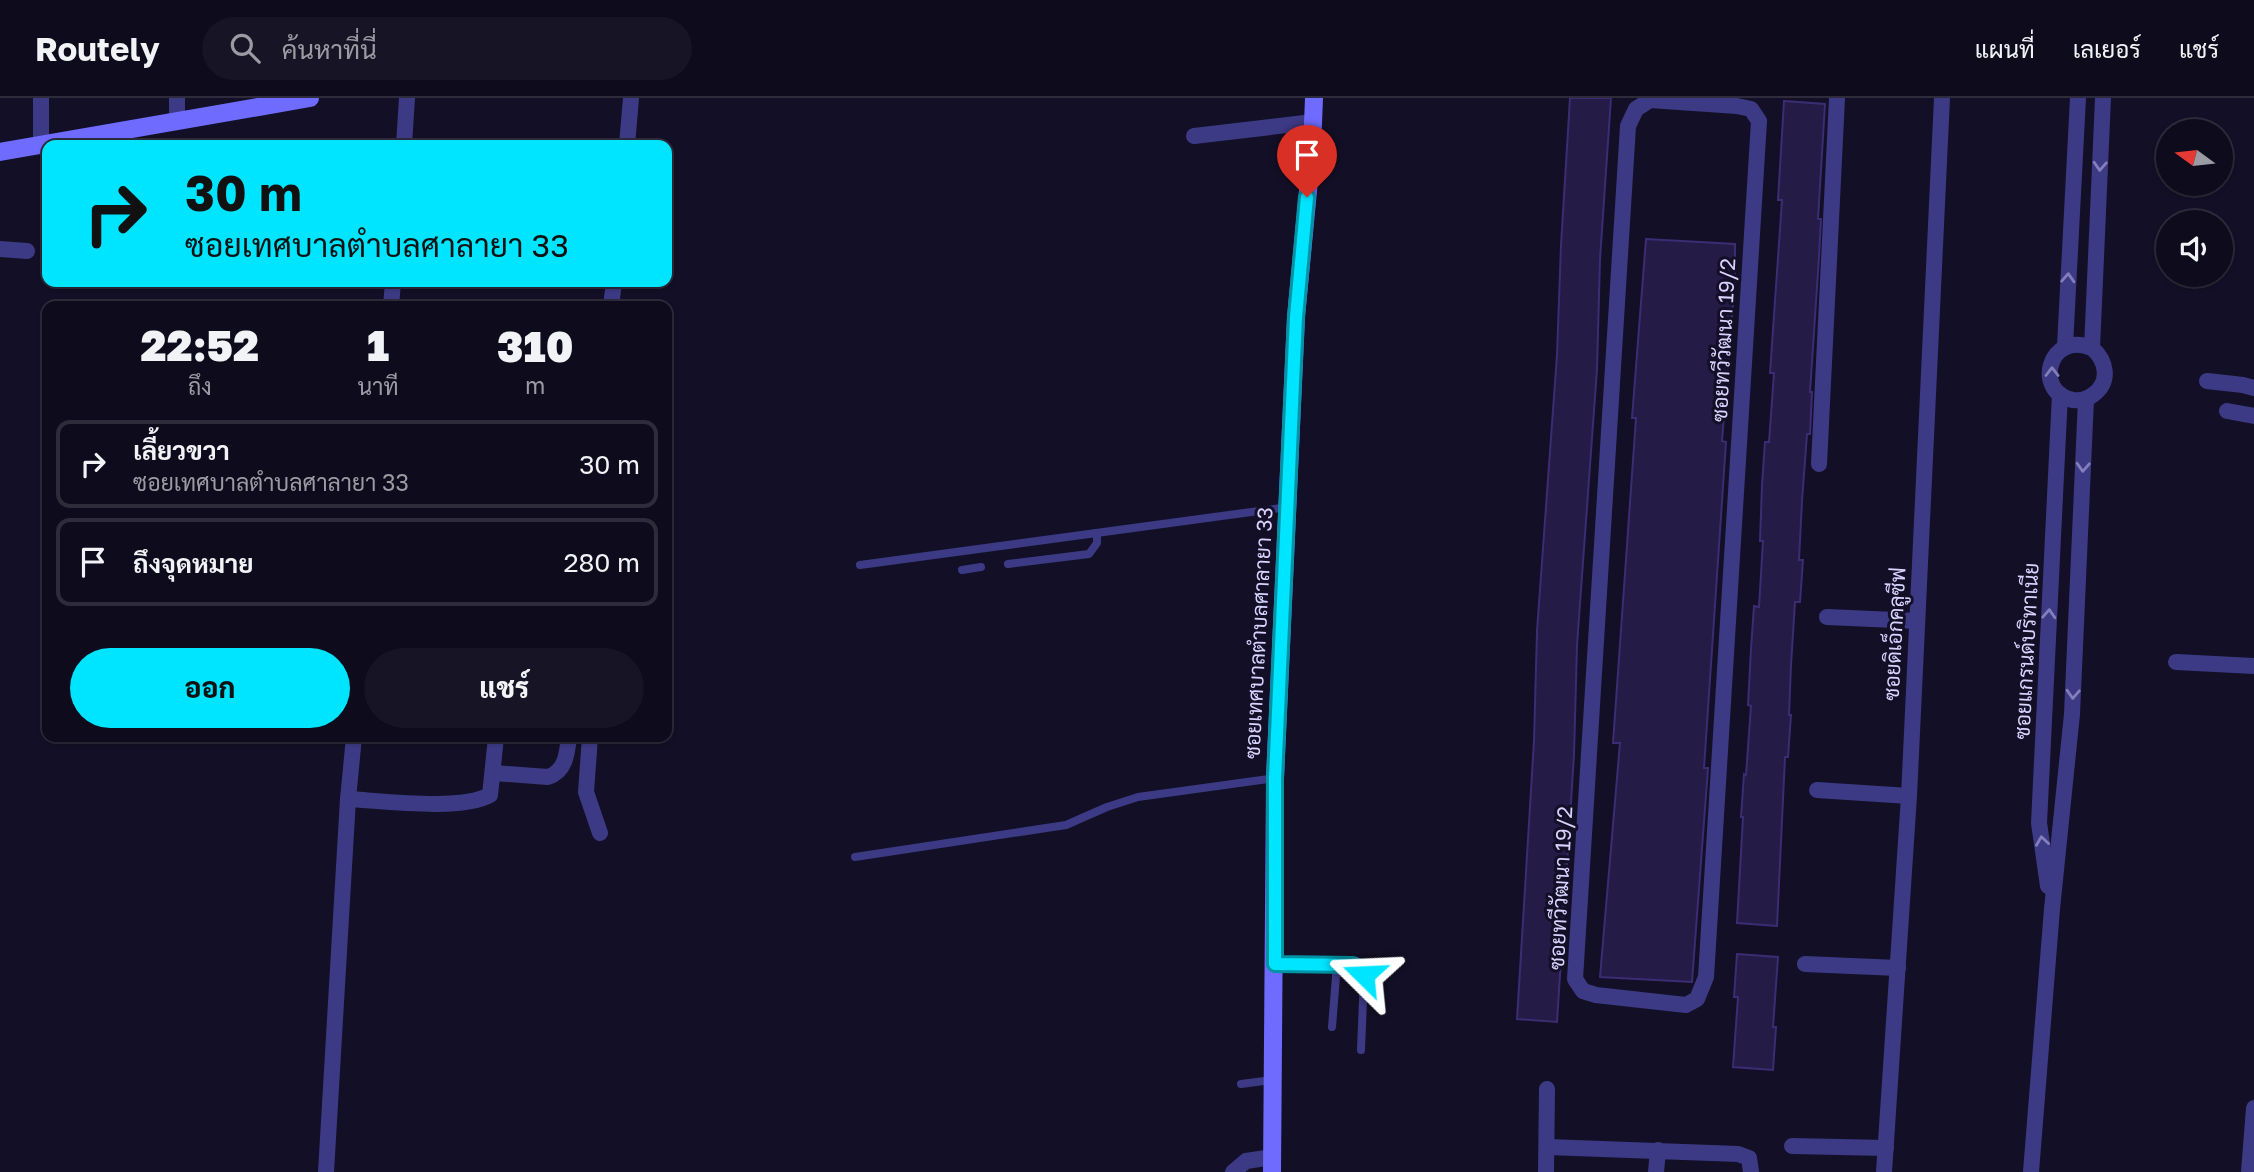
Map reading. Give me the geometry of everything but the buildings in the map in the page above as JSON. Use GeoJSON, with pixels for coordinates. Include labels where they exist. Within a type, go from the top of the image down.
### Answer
{"type":"FeatureCollection","features":[{"type":"Feature","properties":{"kind":"street"},"geometry":{"type":"LineString","coordinates":[[177,98],[177,121]]}},
{"type":"Feature","properties":{"kind":"street"},"geometry":{"type":"LineString","coordinates":[[65,140],[310,98]]}},
{"type":"Feature","properties":{"kind":"street"},"geometry":{"type":"LineString","coordinates":[[404,140],[407,98]]}},
{"type":"Feature","properties":{"kind":"street"},"geometry":{"type":"LineString","coordinates":[[627,140],[631,98]]}},
{"type":"Feature","properties":{"kind":"street","name":"ซอยเทศบาลตำบลศาลายา 33"},"geometry":{"type":"LineString","coordinates":[[1273,1164],[1275,778],[1296,317],[1314,98]]}},
{"type":"Feature","properties":{"kind":"street"},"geometry":{"type":"LineString","coordinates":[[1819,464],[1838,98]]}},
{"type":"Feature","properties":{"kind":"street","name":"ซอยดิเอ็กคลูซีฟ"},"geometry":{"type":"LineString","coordinates":[[1884,1172],[1909,796],[1942,98]]}},
{"type":"Feature","properties":{"kind":"street","name":"ซอยแกรนด์บริทาเนีย"},"geometry":{"type":"LineString","coordinates":[[2052,909],[2039,823],[2060,394],[2050,379],[2049,369],[2057,352],[2065,346],[2078,98]]}},
{"type":"Feature","properties":{"kind":"street"},"geometry":{"type":"LineString","coordinates":[[2092,348],[2103,98]]}},
{"type":"Feature","properties":{"kind":"street","name":"ซอยทวีวัฒนา 19/2"},"geometry":{"type":"LineString","coordinates":[[1650,100],[1691,100],[1752,109],[1759,121],[1706,977],[1697,999],[1686,1005],[1596,995],[1583,991],[1575,979],[1628,126],[1636,109],[1650,100]]}},
{"type":"Feature","properties":{"kind":"street"},"geometry":{"type":"LineString","coordinates":[[0,152],[41,144],[41,102]]}},
{"type":"Feature","properties":{"kind":"street"},"geometry":{"type":"LineString","coordinates":[[1194,136],[1313,122]]}},
{"type":"Feature","properties":{"kind":"street"},"geometry":{"type":"LineString","coordinates":[[0,249],[27,251]]}},
{"type":"Feature","properties":{"kind":"street"},"geometry":{"type":"LineString","coordinates":[[2060,394],[2077,400],[2086,399],[2101,388],[2104,379],[2103,361],[2092,348],[2083,344],[2065,346]]}},
{"type":"Feature","properties":{"kind":"street"},"geometry":{"type":"LineString","coordinates":[[2207,381],[2254,388]]}},
{"type":"Feature","properties":{"kind":"street","name":"ซอยแกรนด์บริทาเนีย"},"geometry":{"type":"LineString","coordinates":[[2031,1172],[2052,909],[2072,714],[2086,399]]}},
{"type":"Feature","properties":{"kind":"street"},"geometry":{"type":"LineString","coordinates":[[2227,411],[2254,416]]}},
{"type":"Feature","properties":{"kind":"street"},"geometry":{"type":"LineString","coordinates":[[1827,617],[1917,621]]}},
{"type":"Feature","properties":{"kind":"street"},"geometry":{"type":"LineString","coordinates":[[2176,662],[2254,666]]}},
{"type":"Feature","properties":{"kind":"street"},"geometry":{"type":"LineString","coordinates":[[326,1172],[354,742]]}},
{"type":"Feature","properties":{"kind":"street"},"geometry":{"type":"LineString","coordinates":[[348,799],[459,804],[478,802],[490,795],[496,742]]}},
{"type":"Feature","properties":{"kind":"street"},"geometry":{"type":"LineString","coordinates":[[493,773],[548,776],[556,774],[563,766],[568,742]]}},
{"type":"Feature","properties":{"kind":"street"},"geometry":{"type":"LineString","coordinates":[[590,742],[586,792],[600,832]]}},
{"type":"Feature","properties":{"kind":"street"},"geometry":{"type":"LineString","coordinates":[[1816,790],[1909,796]]}},
{"type":"Feature","properties":{"kind":"street"},"geometry":{"type":"LineString","coordinates":[[1805,964],[1898,968]]}},
{"type":"Feature","properties":{"kind":"street"},"geometry":{"type":"LineString","coordinates":[[1546,1172],[1547,1089]]}},
{"type":"Feature","properties":{"kind":"street"},"geometry":{"type":"LineString","coordinates":[[2249,1172],[2254,1108]]}},
{"type":"Feature","properties":{"kind":"street"},"geometry":{"type":"LineString","coordinates":[[1792,1146],[1886,1148]]}},
{"type":"Feature","properties":{"kind":"street"},"geometry":{"type":"LineString","coordinates":[[1548,1147],[1738,1154],[1749,1158],[1751,1172]]}},
{"type":"Feature","properties":{"kind":"street"},"geometry":{"type":"LineString","coordinates":[[1656,1172],[1658,1150]]}},
{"type":"Feature","properties":{"kind":"street"},"geometry":{"type":"LineString","coordinates":[[1233,1172],[1246,1161],[1273,1164]]}},
{"type":"Feature","properties":{"kind":"lane"},"geometry":{"type":"LineString","coordinates":[[860,565],[1288,507]]}},
{"type":"Feature","properties":{"kind":"lane"},"geometry":{"type":"LineString","coordinates":[[1008,564],[1088,554],[1097,543],[1097,533]]}},
{"type":"Feature","properties":{"kind":"lane"},"geometry":{"type":"LineString","coordinates":[[962,570],[981,567]]}},
{"type":"Feature","properties":{"kind":"lane"},"geometry":{"type":"LineString","coordinates":[[855,857],[1066,825],[1138,797],[1275,778]]}},
{"type":"Feature","properties":{"kind":"lane"},"geometry":{"type":"LineString","coordinates":[[1275,964],[1336,964],[1360,968],[1364,975],[1362,1049]]}},
{"type":"Feature","properties":{"kind":"lane"},"geometry":{"type":"LineString","coordinates":[[1332,1027],[1336,964]]}},
{"type":"Feature","properties":{"kind":"lane"},"geometry":{"type":"LineString","coordinates":[[1241,1084],[1274,1080]]}},
{"type":"Feature","properties":{"kind":"route"},"geometry":{"type":"LineString","coordinates":[[1307,197],[1296,317],[1275,778],[1275,964],[1353,965],[1360,968],[1364,975]]}}]}
